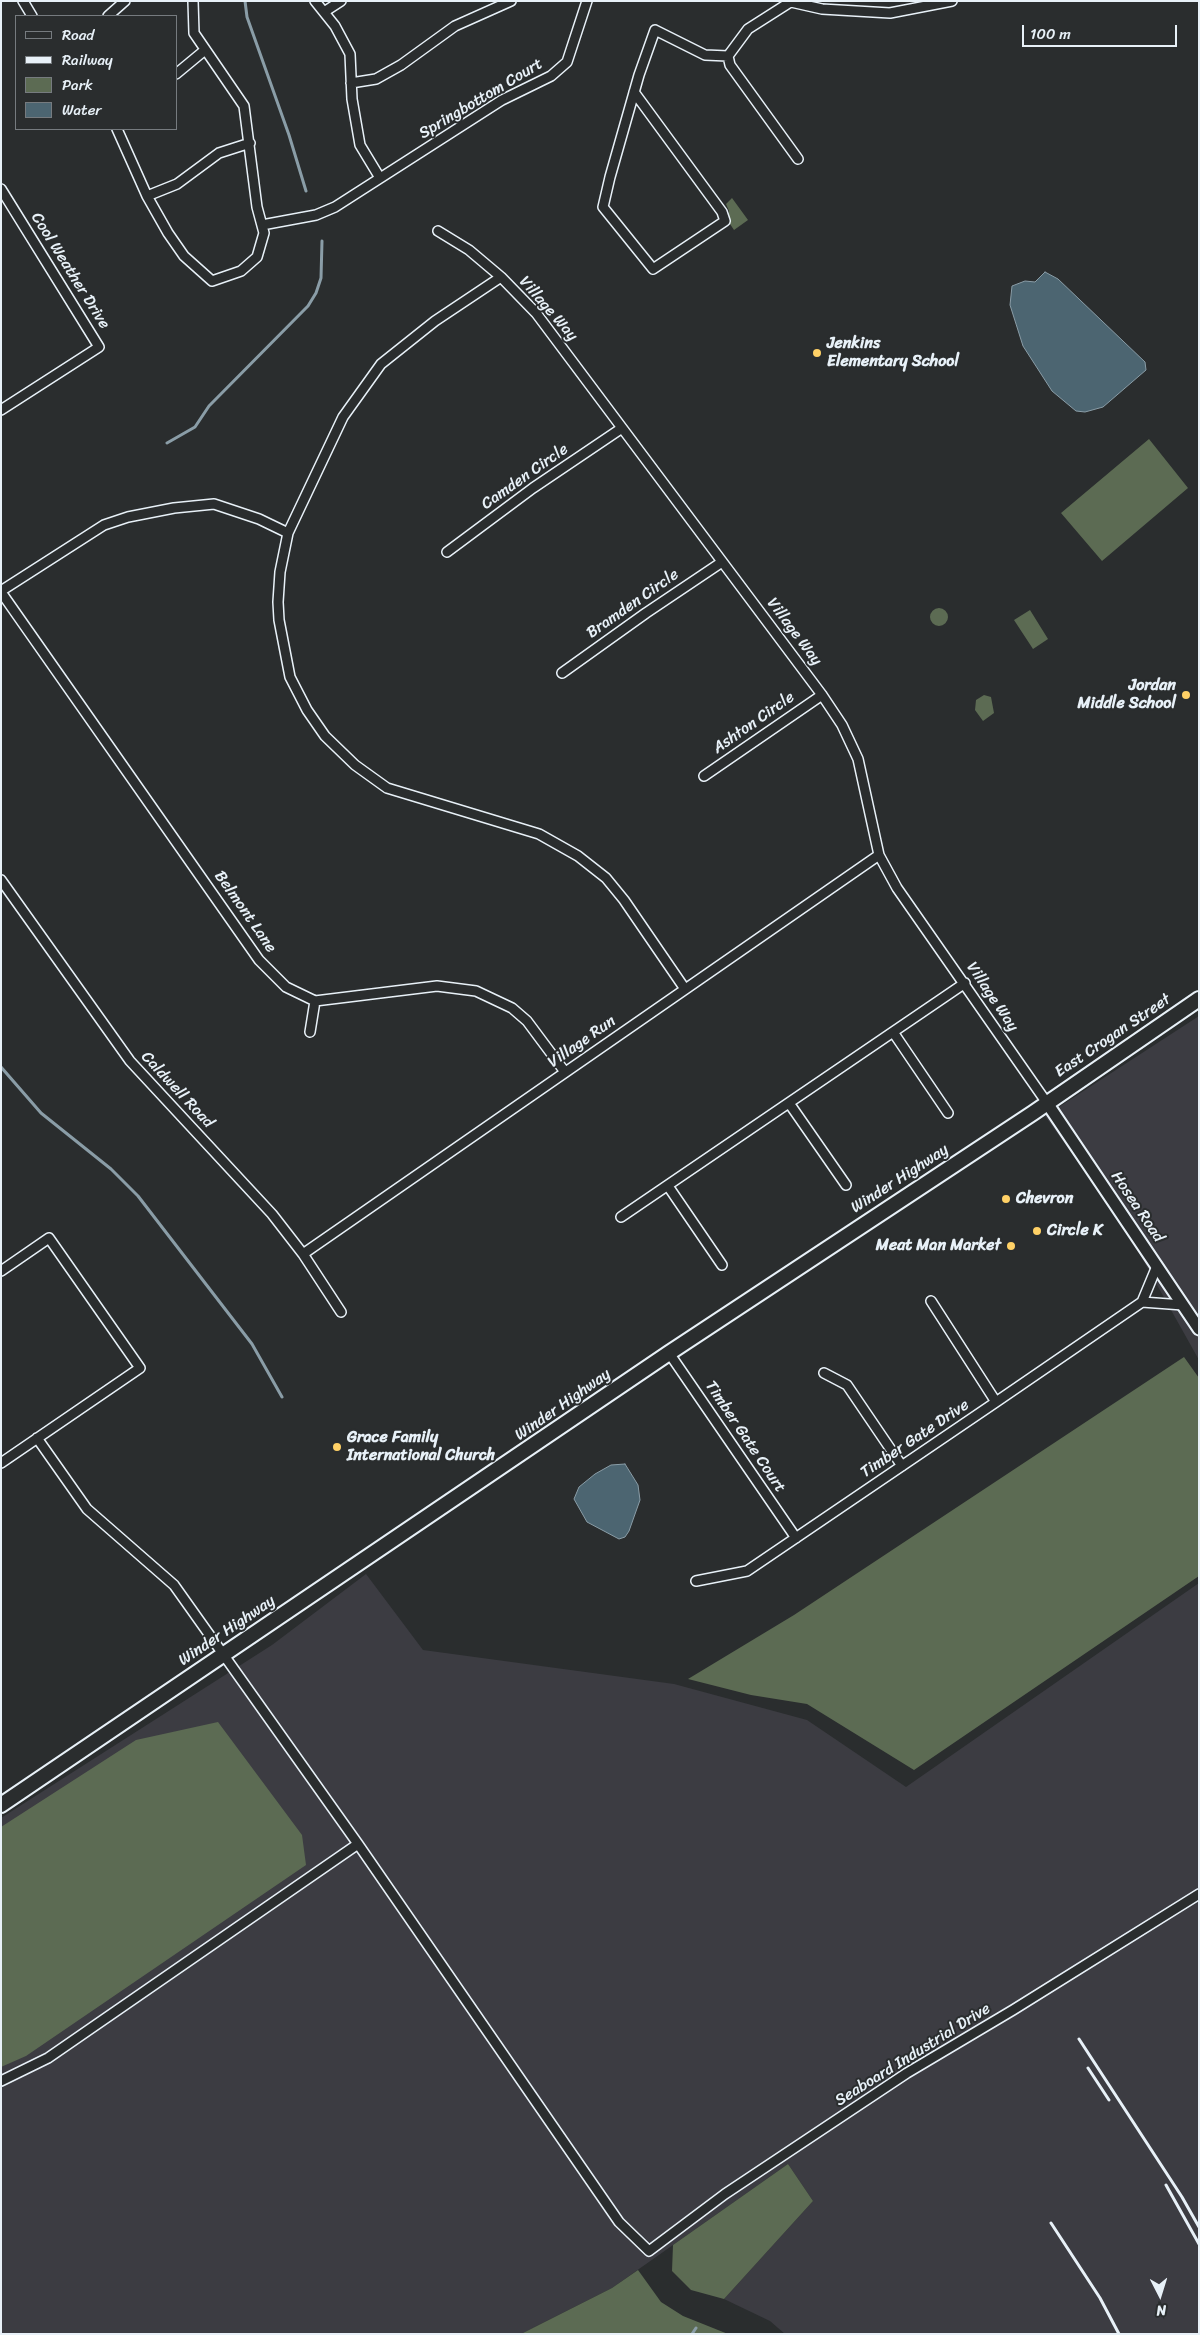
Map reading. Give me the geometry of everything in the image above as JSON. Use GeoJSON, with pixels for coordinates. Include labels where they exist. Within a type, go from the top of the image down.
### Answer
{"type":"FeatureCollection","features":[{"type":"Feature","properties":{"kind":"main road","name":"East Crogan Street"},"geometry":{"type":"LineString","coordinates":[[1047,1102],[1199,999]]}},
{"type":"Feature","properties":{"kind":"main road","name":"Winder Highway"},"geometry":{"type":"LineString","coordinates":[[1,1805],[669,1353],[1047,1102]]}},
{"type":"Feature","properties":{"kind":"street"},"geometry":{"type":"LineString","coordinates":[[23,1],[31,15]]}},
{"type":"Feature","properties":{"kind":"street"},"geometry":{"type":"LineString","coordinates":[[109,15],[125,1]]}},
{"type":"Feature","properties":{"kind":"street"},"geometry":{"type":"LineString","coordinates":[[117,130],[147,196],[168,233],[184,256],[212,281],[241,271],[257,257],[264,233],[257,207],[244,106],[194,33],[193,1]]}},
{"type":"Feature","properties":{"kind":"street"},"geometry":{"type":"LineString","coordinates":[[315,1],[335,26],[350,54],[351,83],[360,145],[380,178]]}},
{"type":"Feature","properties":{"kind":"street"},"geometry":{"type":"LineString","coordinates":[[324,12],[341,1]]}},
{"type":"Feature","properties":{"kind":"street"},"geometry":{"type":"LineString","coordinates":[[351,83],[376,79],[401,65],[455,26],[511,1]]}},
{"type":"Feature","properties":{"kind":"street","name":"Springbottom Court"},"geometry":{"type":"LineString","coordinates":[[262,224],[316,215],[334,207],[502,100],[551,76],[567,62],[587,1]]}},
{"type":"Feature","properties":{"kind":"street"},"geometry":{"type":"LineString","coordinates":[[728,56],[748,29],[791,2],[822,9],[890,13],[952,1]]}},
{"type":"Feature","properties":{"kind":"street"},"geometry":{"type":"LineString","coordinates":[[634,92],[722,212],[725,221],[653,269],[603,207],[634,92],[655,30],[705,55],[728,56]]}},
{"type":"Feature","properties":{"kind":"street"},"geometry":{"type":"LineString","coordinates":[[178,72],[205,50]]}},
{"type":"Feature","properties":{"kind":"street"},"geometry":{"type":"LineString","coordinates":[[728,56],[730,64],[798,159]]}},
{"type":"Feature","properties":{"kind":"street"},"geometry":{"type":"LineString","coordinates":[[147,196],[177,184],[219,153],[250,143]]}},
{"type":"Feature","properties":{"kind":"street","name":"Cool Weather Drive"},"geometry":{"type":"LineString","coordinates":[[1,188],[99,347],[1,410]]}},
{"type":"Feature","properties":{"kind":"street","name":"Village Way"},"geometry":{"type":"LineString","coordinates":[[438,231],[469,250],[500,277],[536,313],[822,695],[842,725],[858,759],[879,855],[897,888],[1047,1102]]}},
{"type":"Feature","properties":{"kind":"street"},"geometry":{"type":"LineString","coordinates":[[500,277],[435,321],[381,364],[343,417],[288,533],[280,572],[278,602],[282,640],[290,677],[307,710],[325,736],[355,766],[388,788],[539,834],[578,856],[606,878],[624,900],[685,989]]}},
{"type":"Feature","properties":{"kind":"street","name":"Camden Circle"},"geometry":{"type":"LineString","coordinates":[[446,552],[533,488],[622,428]]}},
{"type":"Feature","properties":{"kind":"street"},"geometry":{"type":"LineString","coordinates":[[1,592],[104,526],[128,517],[174,508],[214,504],[259,519],[288,533]]}},
{"type":"Feature","properties":{"kind":"street","name":"Bramden Circle"},"geometry":{"type":"LineString","coordinates":[[562,673],[646,612],[722,562]]}},
{"type":"Feature","properties":{"kind":"street","name":"Belmont Lane"},"geometry":{"type":"LineString","coordinates":[[1,592],[259,960],[286,987],[315,1001]]}},
{"type":"Feature","properties":{"kind":"street","name":"Ashton Circle"},"geometry":{"type":"LineString","coordinates":[[704,776],[822,695]]}},
{"type":"Feature","properties":{"kind":"street","name":"Village Run"},"geometry":{"type":"LineString","coordinates":[[303,1254],[879,855]]}},
{"type":"Feature","properties":{"kind":"street","name":"Caldwell Road"},"geometry":{"type":"LineString","coordinates":[[1,880],[130,1061],[258,1200],[303,1254],[341,1312]]}},
{"type":"Feature","properties":{"kind":"street"},"geometry":{"type":"LineString","coordinates":[[622,1217],[965,984]]}},
{"type":"Feature","properties":{"kind":"street"},"geometry":{"type":"LineString","coordinates":[[310,1032],[315,1001],[437,986],[476,991],[512,1008],[527,1021],[565,1072]]}},
{"type":"Feature","properties":{"kind":"street"},"geometry":{"type":"LineString","coordinates":[[893,1032],[948,1113]]}},
{"type":"Feature","properties":{"kind":"street","name":"Hosea Road"},"geometry":{"type":"LineString","coordinates":[[1047,1102],[1199,1329]]}},
{"type":"Feature","properties":{"kind":"street"},"geometry":{"type":"LineString","coordinates":[[789,1103],[846,1185]]}},
{"type":"Feature","properties":{"kind":"street"},"geometry":{"type":"LineString","coordinates":[[668,1186],[722,1265]]}},
{"type":"Feature","properties":{"kind":"street"},"geometry":{"type":"LineString","coordinates":[[1,1271],[49,1238],[140,1368],[1,1463]]}},
{"type":"Feature","properties":{"kind":"street"},"geometry":{"type":"LineString","coordinates":[[1157,1266],[1142,1302],[1183,1305]]}},
{"type":"Feature","properties":{"kind":"street"},"geometry":{"type":"LineString","coordinates":[[931,1301],[996,1402]]}},
{"type":"Feature","properties":{"kind":"street","name":"Timber Gate Drive"},"geometry":{"type":"LineString","coordinates":[[696,1581],[747,1571],[1142,1302]]}},
{"type":"Feature","properties":{"kind":"street","name":"Timber Gate Court"},"geometry":{"type":"LineString","coordinates":[[669,1353],[796,1538]]}},
{"type":"Feature","properties":{"kind":"street"},"geometry":{"type":"LineString","coordinates":[[824,1373],[847,1385],[902,1466]]}},
{"type":"Feature","properties":{"kind":"street"},"geometry":{"type":"LineString","coordinates":[[1,2081],[48,2058],[358,1844],[225,1654],[174,1585],[87,1508],[37,1438]]}},
{"type":"Feature","properties":{"kind":"street","name":"Seaboard Industrial Drive"},"geometry":{"type":"LineString","coordinates":[[358,1844],[619,2222],[649,2251],[725,2194],[907,2073],[1013,2010],[1199,1894]]}},
{"type":"Feature","properties":{"kind":"shaded area"},"geometry":{"type":"Polygon","coordinates":[[[1199,1016],[1199,1360],[1124,1226],[1045,1116],[1199,1016]]]}},
{"type":"Feature","properties":{"kind":"shaded area"},"geometry":{"type":"Polygon","coordinates":[[[366,1574],[423,1650],[674,1684],[807,1720],[906,1787],[1199,1583],[1199,2334],[785,2334],[770,2321],[724,2299],[813,2201],[788,2164],[612,2288],[521,2334],[1,2334],[1,1818],[272,1645],[366,1574]]]}},
{"type":"Feature","properties":{"kind":"green space"},"geometry":{"type":"Polygon","coordinates":[[[732,198],[748,220],[734,230],[728,221],[729,211],[726,204],[732,198]]]}},
{"type":"Feature","properties":{"kind":"green space"},"geometry":{"type":"Polygon","coordinates":[[[1149,439],[1188,488],[1102,561],[1061,513],[1149,439]]]}},
{"type":"Feature","properties":{"kind":"green space"},"geometry":{"type":"Polygon","coordinates":[[[935,608],[943,608],[948,613],[946,624],[935,626],[930,621],[930,613],[935,608]]]}},
{"type":"Feature","properties":{"kind":"green space"},"geometry":{"type":"Polygon","coordinates":[[[1030,610],[1048,639],[1033,649],[1014,620],[1030,610]]]}},
{"type":"Feature","properties":{"kind":"green space"},"geometry":{"type":"Polygon","coordinates":[[[984,695],[991,697],[994,713],[983,721],[975,710],[976,700],[984,695]]]}},
{"type":"Feature","properties":{"kind":"green space"},"geometry":{"type":"Polygon","coordinates":[[[1184,1357],[1199,1378],[1199,1576],[914,1770],[807,1704],[751,1695],[688,1679],[794,1615],[1184,1357]]]}},
{"type":"Feature","properties":{"kind":"green space"},"geometry":{"type":"Polygon","coordinates":[[[218,1722],[302,1835],[306,1865],[26,2056],[1,2067],[1,1827],[136,1740],[218,1722]]]}},
{"type":"Feature","properties":{"kind":"green space"},"geometry":{"type":"Polygon","coordinates":[[[788,2164],[813,2201],[724,2299],[691,2290],[672,2271],[673,2245],[788,2164]]]}},
{"type":"Feature","properties":{"kind":"green space"},"geometry":{"type":"Polygon","coordinates":[[[638,2270],[661,2302],[683,2316],[728,2334],[521,2334],[612,2288],[638,2270]]]}},
{"type":"Feature","properties":{"kind":"water"},"geometry":{"type":"Polygon","coordinates":[[[1045,272],[1058,279],[1145,362],[1146,370],[1103,407],[1085,412],[1076,411],[1052,391],[1023,346],[1010,305],[1012,286],[1025,281],[1035,282],[1045,272]]]}},
{"type":"Feature","properties":{"kind":"water"},"geometry":{"type":"Polygon","coordinates":[[[625,1464],[638,1485],[640,1500],[629,1531],[625,1537],[619,1539],[587,1522],[574,1499],[579,1487],[595,1474],[611,1465],[625,1464]]]}},
{"type":"Feature","properties":{"kind":"waterway"},"geometry":{"type":"LineString","coordinates":[[245,1],[247,17],[289,135],[306,191]]}},
{"type":"Feature","properties":{"kind":"waterway"},"geometry":{"type":"LineString","coordinates":[[167,443],[195,427],[209,406],[308,306],[316,293],[321,278],[322,241]]}},
{"type":"Feature","properties":{"kind":"waterway"},"geometry":{"type":"LineString","coordinates":[[1,1067],[41,1113],[111,1169],[138,1196],[252,1344],[282,1397]]}},
{"type":"Feature","properties":{"kind":"waterway"},"geometry":{"type":"LineString","coordinates":[[692,2334],[696,2328]]}},
{"type":"Feature","properties":{"kind":"railway"},"geometry":{"type":"LineString","coordinates":[[1079,2039],[1182,2197],[1199,2227]]}},
{"type":"Feature","properties":{"kind":"railway"},"geometry":{"type":"LineString","coordinates":[[1088,2068],[1109,2100]]}},
{"type":"Feature","properties":{"kind":"railway"},"geometry":{"type":"LineString","coordinates":[[1166,2185],[1199,2244]]}},
{"type":"Feature","properties":{"kind":"railway"},"geometry":{"type":"LineString","coordinates":[[1051,2223],[1100,2298],[1119,2334]]}},
{"type":"Feature","properties":{"kind":"place","name":"Jenkins Elementary School"},"geometry":{"type":"Point","coordinates":[817,353]}},
{"type":"Feature","properties":{"kind":"place","name":"Jordan Middle School"},"geometry":{"type":"Point","coordinates":[1186,695]}},
{"type":"Feature","properties":{"kind":"place","name":"Chevron"},"geometry":{"type":"Point","coordinates":[1006,1199]}},
{"type":"Feature","properties":{"kind":"place","name":"Circle K"},"geometry":{"type":"Point","coordinates":[1037,1231]}},
{"type":"Feature","properties":{"kind":"place","name":"Meat Man Market"},"geometry":{"type":"Point","coordinates":[1011,1246]}},
{"type":"Feature","properties":{"kind":"place","name":"Grace Family International Church"},"geometry":{"type":"Point","coordinates":[337,1447]}}]}
